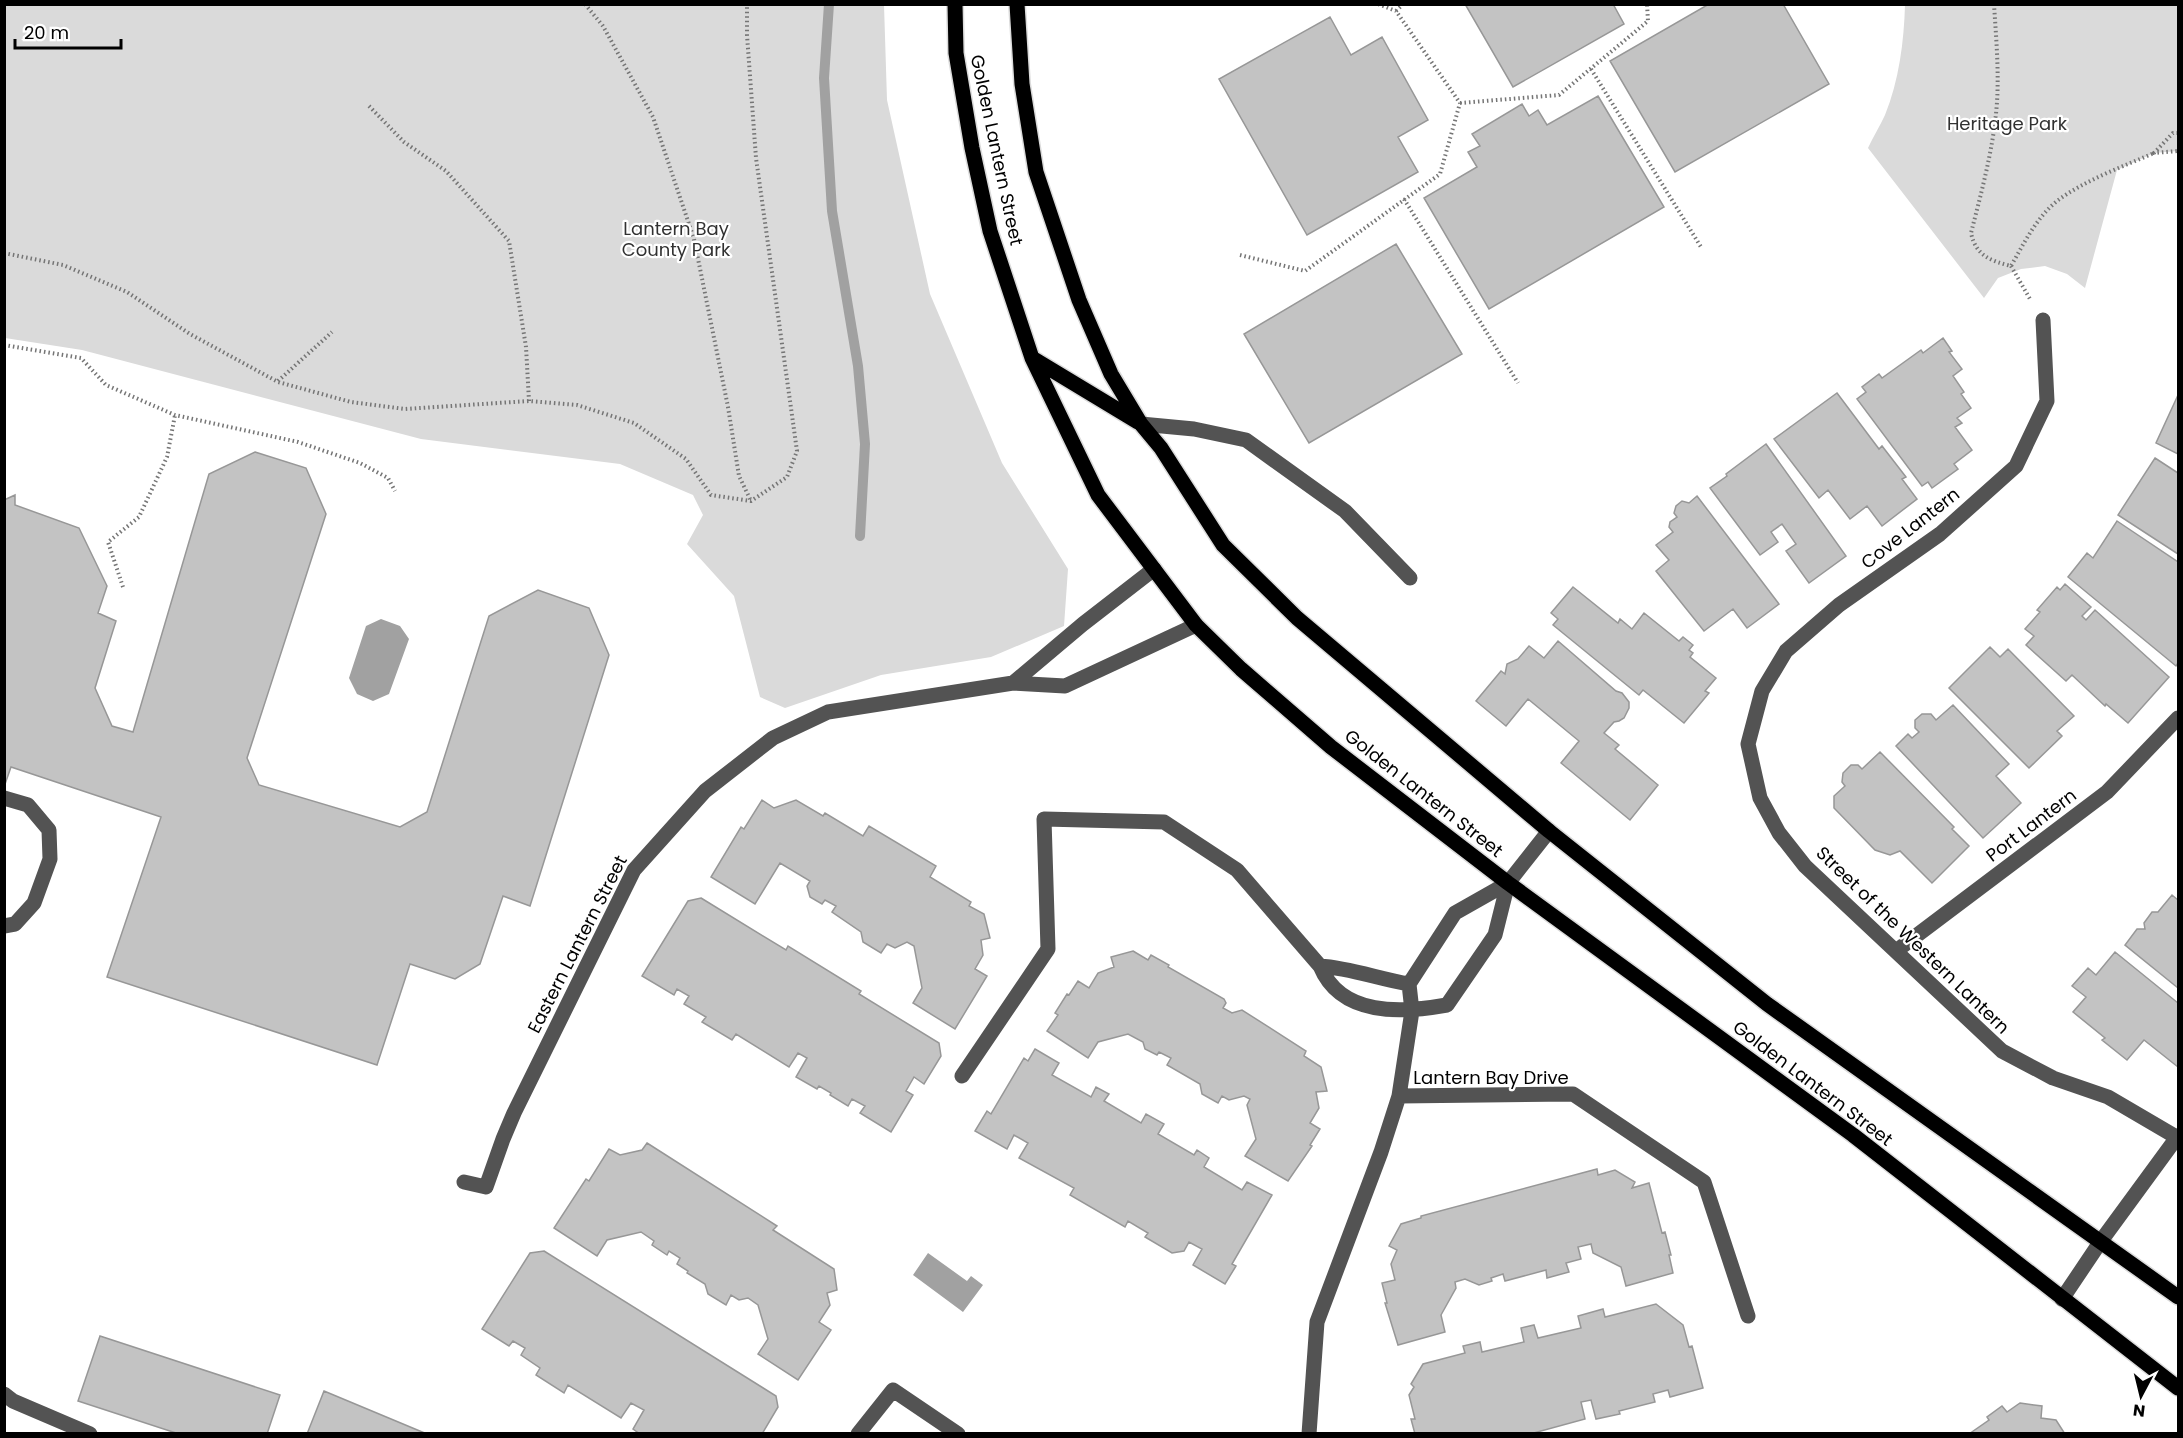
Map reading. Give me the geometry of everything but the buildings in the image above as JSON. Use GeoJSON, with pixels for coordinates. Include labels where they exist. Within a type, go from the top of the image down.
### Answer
{"type":"FeatureCollection","features":[{"type":"Feature","properties":{"kind":"main road","name":"Golden Lantern Street"},"geometry":{"type":"LineString","coordinates":[[955,4],[956,53],[972,148],[990,231],[1032,358],[1098,495],[1196,625],[1242,669],[1331,747],[1508,883],[1853,1135],[2178,1389]]}},
{"type":"Feature","properties":{"kind":"main road","name":"Golden Lantern Street"},"geometry":{"type":"LineString","coordinates":[[1017,4],[1022,84],[1036,172],[1079,300],[1111,374],[1141,424],[1161,448],[1223,545],[1297,618],[1549,831],[1767,1004],[2178,1297]]}},
{"type":"Feature","properties":{"kind":"main road"},"geometry":{"type":"LineString","coordinates":[[1032,358],[1141,424]]}},
{"type":"Feature","properties":{"kind":"street","name":"Cove Lantern"},"geometry":{"type":"LineString","coordinates":[[1748,744],[1762,691],[1786,651],[1839,605],[1940,534],[2016,466],[2047,401],[2043,320]]}},
{"type":"Feature","properties":{"kind":"street"},"geometry":{"type":"LineString","coordinates":[[1141,424],[1194,429],[1246,440],[1345,511],[1410,578]]}},
{"type":"Feature","properties":{"kind":"street"},"geometry":{"type":"LineString","coordinates":[[1013,682],[1154,569]]}},
{"type":"Feature","properties":{"kind":"street","name":"Eastern Lantern Street"},"geometry":{"type":"LineString","coordinates":[[464,1182],[486,1186],[514,1113],[634,870],[705,791],[773,738],[828,712],[1013,682],[1065,686],[1196,625]]}},
{"type":"Feature","properties":{"kind":"street","name":"Port Lantern"},"geometry":{"type":"LineString","coordinates":[[1896,951],[2107,792],[2178,718]]}},
{"type":"Feature","properties":{"kind":"street","name":"Street of the Western Lantern"},"geometry":{"type":"LineString","coordinates":[[1748,744],[1760,798],[1779,833],[1805,866],[2002,1051],[2053,1078],[2108,1097],[2178,1137]]}},
{"type":"Feature","properties":{"kind":"street"},"geometry":{"type":"LineString","coordinates":[[4,798],[28,805],[48,830],[50,859],[34,903],[15,924],[4,926]]}},
{"type":"Feature","properties":{"kind":"street"},"geometry":{"type":"LineString","coordinates":[[962,1076],[1048,949],[1044,819],[1164,822],[1237,870],[1320,966],[1326,981],[1353,1000],[1383,1011],[1412,1011],[1447,1005],[1495,935],[1508,883]]}},
{"type":"Feature","properties":{"kind":"street"},"geometry":{"type":"LineString","coordinates":[[1320,966],[1409,984],[1455,913],[1508,883],[1549,831]]}},
{"type":"Feature","properties":{"kind":"street","name":"Lantern Bay Drive"},"geometry":{"type":"LineString","coordinates":[[1309,1434],[1317,1323],[1381,1152],[1399,1096],[1412,1011],[1409,984]]}},
{"type":"Feature","properties":{"kind":"street","name":"Lantern Bay Drive"},"geometry":{"type":"LineString","coordinates":[[1399,1096],[1572,1094],[1704,1182],[1748,1316]]}},
{"type":"Feature","properties":{"kind":"street"},"geometry":{"type":"LineString","coordinates":[[2062,1299],[2101,1241],[2178,1137]]}},
{"type":"Feature","properties":{"kind":"street"},"geometry":{"type":"LineString","coordinates":[[858,1434],[893,1390],[958,1434]]}},
{"type":"Feature","properties":{"kind":"street"},"geometry":{"type":"LineString","coordinates":[[4,1394],[13,1401],[90,1434]]}},
{"type":"Feature","properties":{"kind":"path"},"geometry":{"type":"LineString","coordinates":[[585,4],[603,26],[653,117],[694,239],[739,476],[751,501]]}},
{"type":"Feature","properties":{"kind":"path"},"geometry":{"type":"LineString","coordinates":[[4,253],[63,265],[127,292],[190,334],[278,382],[351,402],[405,409],[529,401],[577,405],[634,423],[686,459],[711,495],[751,501],[787,477],[797,451],[756,158],[747,35],[747,4]]}},
{"type":"Feature","properties":{"kind":"path"},"geometry":{"type":"LineString","coordinates":[[1378,4],[1396,11],[1460,103]]}},
{"type":"Feature","properties":{"kind":"path"},"geometry":{"type":"LineString","coordinates":[[1396,11],[1403,4]]}},
{"type":"Feature","properties":{"kind":"path"},"geometry":{"type":"LineString","coordinates":[[1460,103],[1559,95],[1648,21],[1647,4]]}},
{"type":"Feature","properties":{"kind":"path"},"geometry":{"type":"LineString","coordinates":[[1994,4],[1997,102],[1990,154],[1971,233],[1980,254],[1992,261],[2012,266],[2043,320]]}},
{"type":"Feature","properties":{"kind":"path"},"geometry":{"type":"LineString","coordinates":[[1590,69],[1701,247]]}},
{"type":"Feature","properties":{"kind":"path"},"geometry":{"type":"LineString","coordinates":[[1240,255],[1305,271],[1440,174],[1460,103]]}},
{"type":"Feature","properties":{"kind":"path"},"geometry":{"type":"LineString","coordinates":[[369,106],[404,142],[446,171],[509,242],[526,347],[529,401]]}},
{"type":"Feature","properties":{"kind":"path"},"geometry":{"type":"LineString","coordinates":[[2154,153],[2173,133],[2178,133]]}},
{"type":"Feature","properties":{"kind":"path"},"geometry":{"type":"LineString","coordinates":[[2012,266],[2029,233],[2057,201],[2091,182],[2154,153],[2178,151]]}},
{"type":"Feature","properties":{"kind":"path"},"geometry":{"type":"LineString","coordinates":[[1404,199],[1518,383]]}},
{"type":"Feature","properties":{"kind":"path"},"geometry":{"type":"LineString","coordinates":[[278,382],[332,332]]}},
{"type":"Feature","properties":{"kind":"path"},"geometry":{"type":"LineString","coordinates":[[4,345],[81,358],[106,384],[176,415],[298,441],[360,463],[388,478],[395,491]]}},
{"type":"Feature","properties":{"kind":"path"},"geometry":{"type":"LineString","coordinates":[[123,587],[108,542],[139,517],[167,457],[176,415]]}},
{"type":"Feature","properties":{"kind":"green space","name":"Lantern Bay County Park"},"geometry":{"type":"Polygon","coordinates":[[[4,5],[884,5],[887,100],[930,294],[1002,463],[1068,569],[1064,626],[991,657],[881,675],[785,708],[760,697],[734,596],[687,544],[703,515],[693,495],[620,464],[421,439],[82,350],[5,338],[4,5]]]}},
{"type":"Feature","properties":{"kind":"green space","name":"Heritage Park"},"geometry":{"type":"Polygon","coordinates":[[[1905,5],[2178,5],[2178,151],[2154,153],[2117,170],[2085,288],[2067,274],[2045,266],[2021,269],[1998,278],[1984,298],[1868,148],[1885,115],[1894,89],[1902,47],[1905,5]]]}},
{"type":"Feature","properties":{"kind":"shaded area"},"geometry":{"type":"Polygon","coordinates":[[[381,619],[400,626],[409,639],[389,694],[373,701],[357,694],[349,678],[366,626],[381,619]]]}},
{"type":"Feature","properties":{"kind":"shaded area"},"geometry":{"type":"Polygon","coordinates":[[[928,1253],[967,1281],[971,1276],[983,1285],[963,1312],[913,1275],[928,1253]]]}},
{"type":"Feature","properties":{"kind":"waterway"},"geometry":{"type":"LineString","coordinates":[[829,4],[824,78],[832,211],[858,366],[865,444],[860,536]]}}]}
